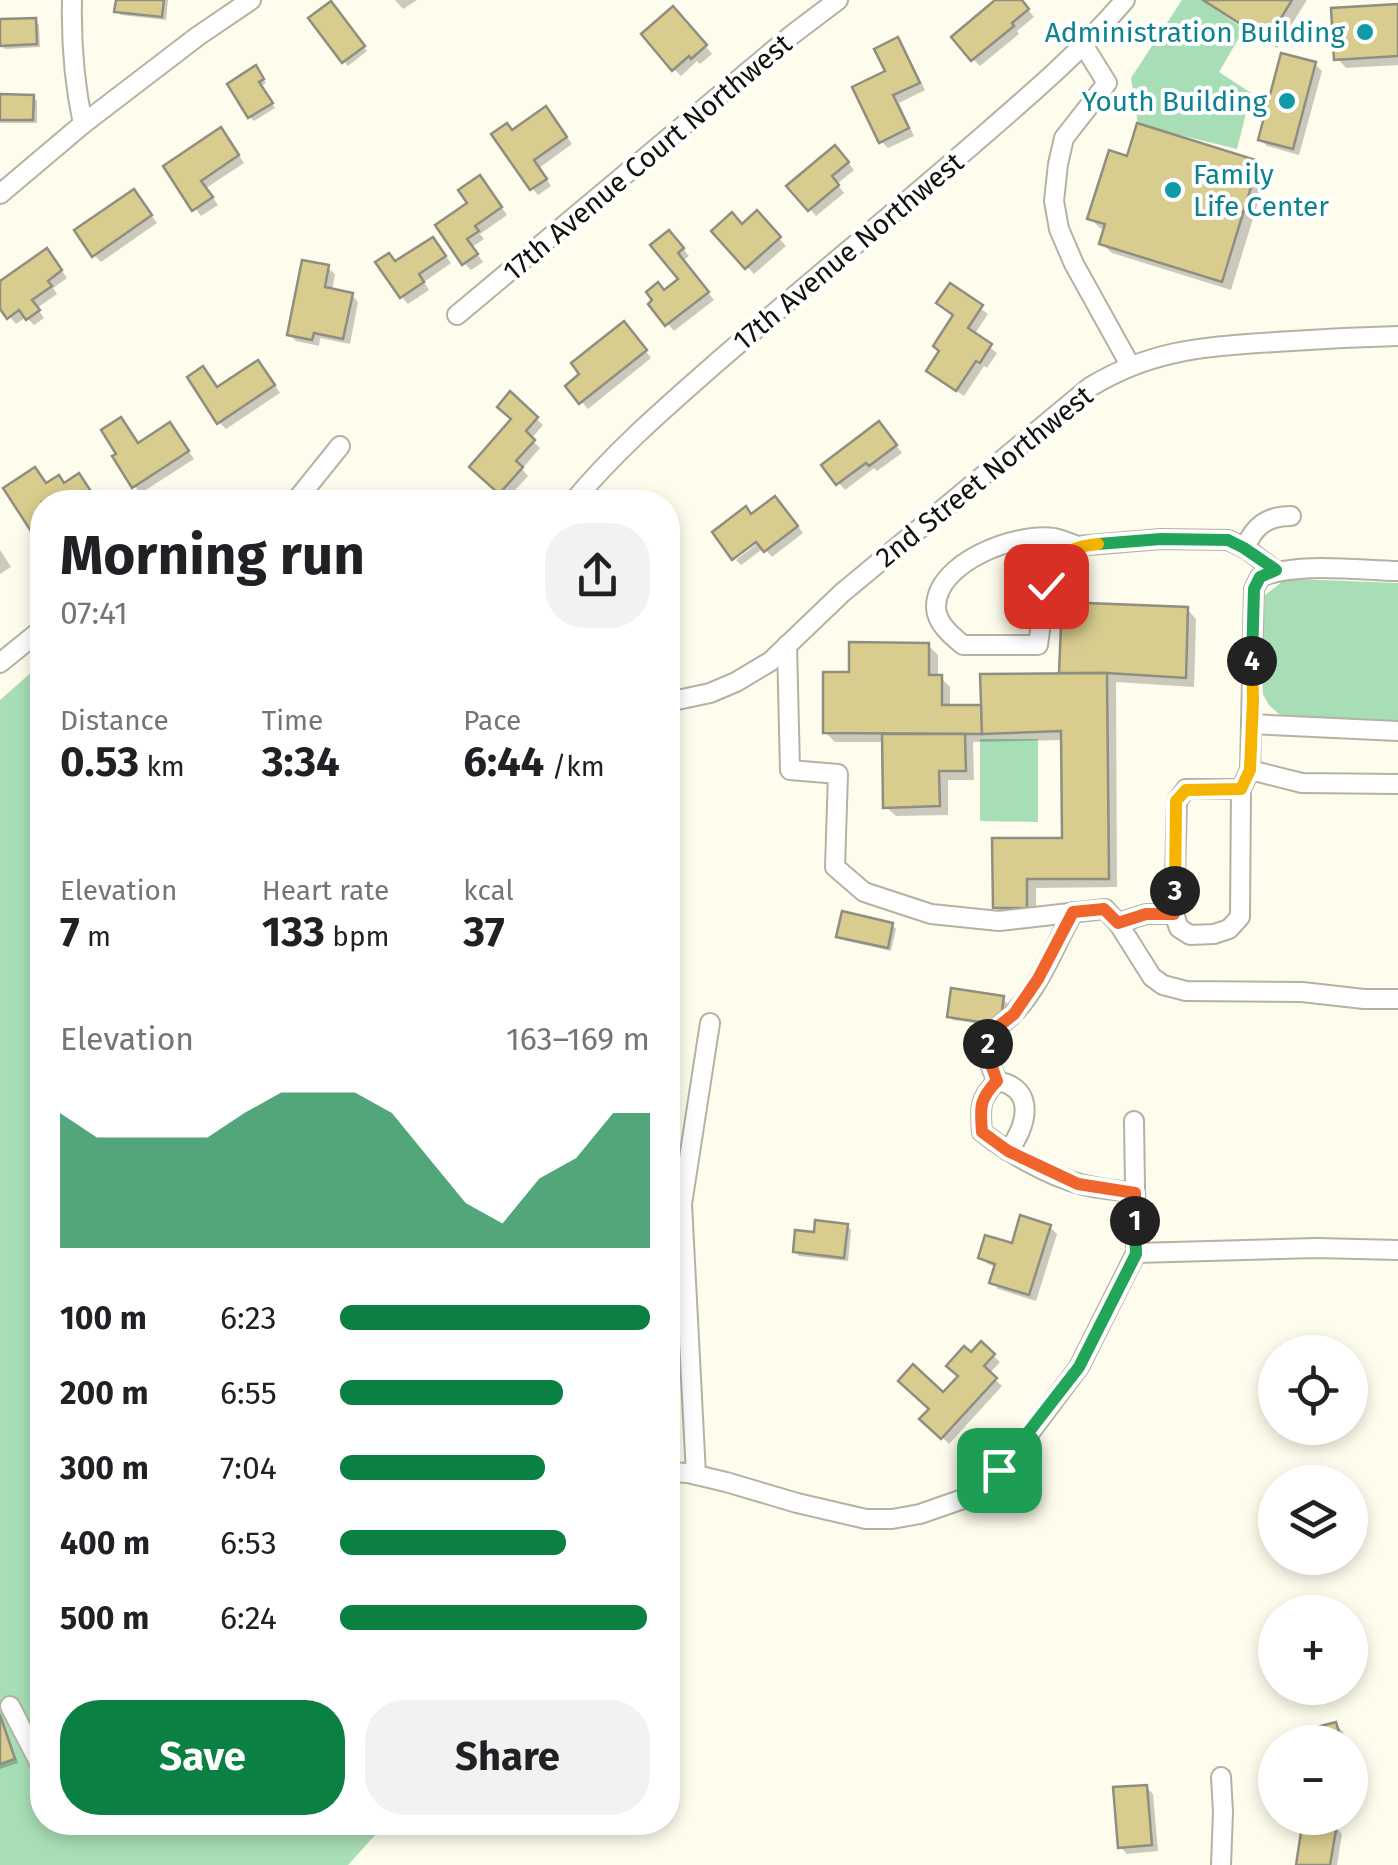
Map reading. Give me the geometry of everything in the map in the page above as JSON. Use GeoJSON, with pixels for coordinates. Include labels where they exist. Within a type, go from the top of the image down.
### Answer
{"type":"FeatureCollection","features":[{"type":"Feature","properties":{"kind":"street"},"geometry":{"type":"LineString","coordinates":[[72,0],[74,81],[83,124]]}},
{"type":"Feature","properties":{"kind":"street"},"geometry":{"type":"LineString","coordinates":[[0,194],[83,124],[251,0]]}},
{"type":"Feature","properties":{"kind":"street","name":"17th Avenue Court Northwest"},"geometry":{"type":"LineString","coordinates":[[456,315],[838,0]]}},
{"type":"Feature","properties":{"kind":"street","name":"17th Avenue Northwest"},"geometry":{"type":"LineString","coordinates":[[584,490],[639,430],[1007,115],[1084,46],[1124,0]]}},
{"type":"Feature","properties":{"kind":"street"},"geometry":{"type":"LineString","coordinates":[[1084,46],[1108,83],[1064,138],[1054,200],[1059,229],[1074,264],[1130,366]]}},
{"type":"Feature","properties":{"kind":"street","name":"2nd Street Northwest"},"geometry":{"type":"LineString","coordinates":[[680,700],[736,682],[770,661],[842,594],[1090,387],[1130,366],[1163,354],[1197,348],[1398,336]]}},
{"type":"Feature","properties":{"kind":"street"},"geometry":{"type":"LineString","coordinates":[[305,490],[340,446]]}},
{"type":"Feature","properties":{"kind":"street"},"geometry":{"type":"LineString","coordinates":[[1244,548],[1264,521],[1291,516]]}},
{"type":"Feature","properties":{"kind":"street"},"geometry":{"type":"LineString","coordinates":[[1077,546],[1056,561],[1046,586],[1038,645],[963,645],[946,631],[936,609],[944,580],[964,562],[997,546],[1023,540],[1052,538],[1077,546],[1228,540],[1276,570]]}},
{"type":"Feature","properties":{"kind":"street"},"geometry":{"type":"LineString","coordinates":[[1241,789],[1186,790],[1176,801],[1174,914],[1179,928],[1190,934],[1214,934],[1229,929],[1240,917],[1241,789],[1250,770],[1254,589],[1260,577],[1276,570],[1398,571]]}},
{"type":"Feature","properties":{"kind":"street"},"geometry":{"type":"LineString","coordinates":[[0,663],[30,639]]}},
{"type":"Feature","properties":{"kind":"street"},"geometry":{"type":"LineString","coordinates":[[787,646],[790,770],[838,774],[835,867],[864,892],[931,914],[999,920],[1104,909],[1118,923],[1152,977],[1163,985],[1186,991],[1302,992],[1398,999]]}},
{"type":"Feature","properties":{"kind":"street"},"geometry":{"type":"LineString","coordinates":[[1251,724],[1398,731]]}},
{"type":"Feature","properties":{"kind":"street"},"geometry":{"type":"LineString","coordinates":[[1250,770],[1302,783],[1398,784]]}},
{"type":"Feature","properties":{"kind":"street"},"geometry":{"type":"LineString","coordinates":[[997,1081],[988,1042],[1038,979],[1073,912]]}},
{"type":"Feature","properties":{"kind":"street"},"geometry":{"type":"LineString","coordinates":[[1118,923],[1146,914],[1174,914]]}},
{"type":"Feature","properties":{"kind":"street"},"geometry":{"type":"LineString","coordinates":[[696,1475],[682,1204],[710,1023]]}},
{"type":"Feature","properties":{"kind":"street"},"geometry":{"type":"LineString","coordinates":[[997,1081],[980,1108],[982,1132],[1008,1151],[1078,1184],[1135,1193]]}},
{"type":"Feature","properties":{"kind":"street"},"geometry":{"type":"LineString","coordinates":[[997,1081],[1011,1084],[1022,1094],[1024,1120],[1020,1135],[1008,1151]]}},
{"type":"Feature","properties":{"kind":"street"},"geometry":{"type":"LineString","coordinates":[[680,1473],[866,1518],[920,1514],[962,1499],[999,1470],[1079,1367],[1136,1254],[1134,1121]]}},
{"type":"Feature","properties":{"kind":"street"},"geometry":{"type":"LineString","coordinates":[[1136,1254],[1317,1248],[1398,1250]]}},
{"type":"Feature","properties":{"kind":"street"},"geometry":{"type":"LineString","coordinates":[[10,1706],[30,1746]]}},
{"type":"Feature","properties":{"kind":"street"},"geometry":{"type":"LineString","coordinates":[[1221,1777],[1221,1865]]}},
{"type":"Feature","properties":{"kind":"green space"},"geometry":{"type":"Polygon","coordinates":[[[1182,0],[1202,0],[1244,29],[1219,72],[1251,93],[1237,149],[1138,125],[1131,78],[1182,0]]]}},
{"type":"Feature","properties":{"kind":"green space"},"geometry":{"type":"Polygon","coordinates":[[[1295,579],[1398,583],[1398,724],[1288,722],[1269,705],[1261,691],[1265,595],[1282,582],[1295,579]]]}},
{"type":"Feature","properties":{"kind":"green space"},"geometry":{"type":"Polygon","coordinates":[[[30,674],[30,1835],[375,1835],[348,1865],[0,1865],[0,700],[30,674]]]}},
{"type":"Feature","properties":{"kind":"green space"},"geometry":{"type":"Polygon","coordinates":[[[980,739],[1038,739],[1038,822],[980,821],[980,739]]]}},
{"type":"Feature","properties":{"kind":"building"},"geometry":{"type":"Polygon","coordinates":[[[116,0],[164,0],[162,17],[114,12],[116,0]]]}},
{"type":"Feature","properties":{"kind":"building"},"geometry":{"type":"Polygon","coordinates":[[[995,0],[1022,0],[1029,9],[971,61],[951,37],[995,0]]]}},
{"type":"Feature","properties":{"kind":"building"},"geometry":{"type":"Polygon","coordinates":[[[1203,0],[1292,0],[1267,41],[1203,0]]]}},
{"type":"Feature","properties":{"kind":"building"},"geometry":{"type":"Polygon","coordinates":[[[331,1],[365,46],[342,63],[308,18],[331,1]]]}},
{"type":"Feature","properties":{"kind":"building","name":"Administration Building"},"geometry":{"type":"Polygon","coordinates":[[[1398,4],[1398,56],[1334,60],[1331,8],[1398,4]]]}},
{"type":"Feature","properties":{"kind":"building"},"geometry":{"type":"Polygon","coordinates":[[[673,6],[707,45],[672,71],[641,34],[673,6]]]}},
{"type":"Feature","properties":{"kind":"building"},"geometry":{"type":"Polygon","coordinates":[[[36,18],[37,44],[0,46],[0,19],[36,18]]]}},
{"type":"Feature","properties":{"kind":"building"},"geometry":{"type":"Polygon","coordinates":[[[898,37],[920,83],[893,95],[909,128],[879,143],[852,87],[885,71],[874,49],[898,37]]]}},
{"type":"Feature","properties":{"kind":"building","name":"Youth Building"},"geometry":{"type":"Polygon","coordinates":[[[1281,53],[1316,62],[1293,149],[1258,140],[1281,53]]]}},
{"type":"Feature","properties":{"kind":"building"},"geometry":{"type":"Polygon","coordinates":[[[256,65],[264,79],[259,82],[273,103],[248,118],[227,84],[256,65]]]}},
{"type":"Feature","properties":{"kind":"building"},"geometry":{"type":"Polygon","coordinates":[[[0,94],[34,95],[33,120],[0,120],[0,94]]]}},
{"type":"Feature","properties":{"kind":"building"},"geometry":{"type":"Polygon","coordinates":[[[546,106],[567,137],[534,160],[547,179],[530,190],[491,134],[507,123],[512,130],[546,106]]]}},
{"type":"Feature","properties":{"kind":"building","name":"Family Life Center"},"geometry":{"type":"Polygon","coordinates":[[[1137,123],[1259,161],[1222,282],[1099,244],[1105,224],[1087,219],[1109,150],[1127,156],[1137,123]]]}},
{"type":"Feature","properties":{"kind":"building"},"geometry":{"type":"Polygon","coordinates":[[[221,127],[239,155],[201,181],[213,197],[192,211],[163,166],[221,127]]]}},
{"type":"Feature","properties":{"kind":"building"},"geometry":{"type":"Polygon","coordinates":[[[835,145],[849,162],[832,176],[839,185],[808,211],[786,186],[835,145]]]}},
{"type":"Feature","properties":{"kind":"building"},"geometry":{"type":"Polygon","coordinates":[[[480,175],[502,207],[475,226],[479,231],[467,239],[478,254],[462,265],[435,225],[467,203],[458,190],[480,175]]]}},
{"type":"Feature","properties":{"kind":"building"},"geometry":{"type":"Polygon","coordinates":[[[134,189],[152,215],[92,257],[74,230],[134,189]]]}},
{"type":"Feature","properties":{"kind":"building"},"geometry":{"type":"Polygon","coordinates":[[[757,210],[781,237],[745,269],[711,231],[732,212],[742,224],[757,210]]]}},
{"type":"Feature","properties":{"kind":"building"},"geometry":{"type":"Polygon","coordinates":[[[669,230],[684,248],[678,253],[709,292],[665,326],[648,304],[652,300],[646,292],[658,282],[664,290],[678,279],[650,245],[669,230]]]}},
{"type":"Feature","properties":{"kind":"building"},"geometry":{"type":"Polygon","coordinates":[[[433,237],[446,256],[419,274],[424,282],[400,298],[375,262],[389,253],[395,261],[433,237]]]}},
{"type":"Feature","properties":{"kind":"building"},"geometry":{"type":"Polygon","coordinates":[[[47,248],[62,270],[48,281],[52,286],[32,300],[40,310],[26,320],[19,310],[7,319],[0,309],[0,281],[47,248]]]}},
{"type":"Feature","properties":{"kind":"building"},"geometry":{"type":"Polygon","coordinates":[[[302,260],[329,265],[325,287],[353,293],[343,339],[314,333],[312,340],[287,335],[302,260]]]}},
{"type":"Feature","properties":{"kind":"building"},"geometry":{"type":"Polygon","coordinates":[[[950,283],[983,305],[968,328],[992,344],[956,391],[926,371],[939,351],[933,346],[953,315],[936,303],[950,283]]]}},
{"type":"Feature","properties":{"kind":"building"},"geometry":{"type":"Polygon","coordinates":[[[624,321],[647,350],[579,404],[565,386],[579,374],[571,363],[624,321]]]}},
{"type":"Feature","properties":{"kind":"building"},"geometry":{"type":"Polygon","coordinates":[[[258,360],[275,385],[217,424],[187,377],[203,366],[217,387],[258,360]]]}},
{"type":"Feature","properties":{"kind":"building"},"geometry":{"type":"Polygon","coordinates":[[[510,391],[538,417],[526,431],[535,440],[516,461],[523,467],[503,490],[495,490],[469,467],[511,419],[497,407],[510,391]]]}},
{"type":"Feature","properties":{"kind":"building"},"geometry":{"type":"Polygon","coordinates":[[[121,417],[138,443],[170,422],[189,451],[132,488],[101,430],[121,417]]]}},
{"type":"Feature","properties":{"kind":"building"},"geometry":{"type":"Polygon","coordinates":[[[879,421],[897,445],[836,485],[821,465],[879,421]]]}},
{"type":"Feature","properties":{"kind":"building"},"geometry":{"type":"Polygon","coordinates":[[[35,467],[46,483],[59,475],[64,483],[79,473],[90,490],[30,490],[30,530],[3,488],[35,467]]]}},
{"type":"Feature","properties":{"kind":"building"},"geometry":{"type":"Polygon","coordinates":[[[775,496],[798,526],[764,552],[756,542],[732,560],[712,532],[746,506],[751,514],[775,496]]]}},
{"type":"Feature","properties":{"kind":"building"},"geometry":{"type":"Polygon","coordinates":[[[1062,602],[1188,607],[1186,678],[1059,673],[1062,602]]]}},
{"type":"Feature","properties":{"kind":"building"},"geometry":{"type":"Polygon","coordinates":[[[849,642],[929,643],[929,675],[942,675],[942,705],[982,705],[982,734],[823,733],[823,672],[849,672],[849,642]]]}},
{"type":"Feature","properties":{"kind":"building"},"geometry":{"type":"Polygon","coordinates":[[[1107,673],[1109,879],[1027,879],[1027,908],[993,908],[992,838],[1062,838],[1061,731],[982,734],[980,674],[1107,673]]]}},
{"type":"Feature","properties":{"kind":"building"},"geometry":{"type":"Polygon","coordinates":[[[882,734],[965,734],[966,771],[939,771],[940,806],[883,808],[882,734]]]}},
{"type":"Feature","properties":{"kind":"building"},"geometry":{"type":"Polygon","coordinates":[[[842,911],[893,923],[888,948],[836,937],[842,911]]]}},
{"type":"Feature","properties":{"kind":"building"},"geometry":{"type":"Polygon","coordinates":[[[951,988],[1004,996],[1000,1025],[947,1017],[951,988]]]}},
{"type":"Feature","properties":{"kind":"building"},"geometry":{"type":"Polygon","coordinates":[[[1020,1215],[1051,1225],[1029,1295],[989,1283],[995,1264],[978,1258],[985,1235],[1012,1243],[1020,1215]]]}},
{"type":"Feature","properties":{"kind":"building"},"geometry":{"type":"Polygon","coordinates":[[[815,1220],[848,1224],[844,1258],[793,1252],[795,1230],[814,1232],[815,1220]]]}},
{"type":"Feature","properties":{"kind":"building"},"geometry":{"type":"Polygon","coordinates":[[[981,1341],[995,1354],[984,1366],[997,1378],[941,1439],[919,1419],[929,1409],[898,1381],[913,1364],[943,1392],[958,1376],[946,1366],[964,1346],[971,1352],[981,1341]]]}},
{"type":"Feature","properties":{"kind":"building"},"geometry":{"type":"Polygon","coordinates":[[[0,1715],[15,1759],[0,1764],[0,1715]]]}},
{"type":"Feature","properties":{"kind":"building"},"geometry":{"type":"Polygon","coordinates":[[[1147,1785],[1152,1845],[1118,1848],[1113,1787],[1147,1785]]]}},
{"type":"Feature","properties":{"kind":"building"},"geometry":{"type":"Polygon","coordinates":[[[1301,1835],[1335,1835],[1330,1865],[1296,1865],[1301,1835]]]}},
{"type":"Feature","properties":{"kind":"place","name":"Administration Building"},"geometry":{"type":"Point","coordinates":[1365,32]}},
{"type":"Feature","properties":{"kind":"place","name":"Youth Building"},"geometry":{"type":"Point","coordinates":[1287,101]}},
{"type":"Feature","properties":{"kind":"place","name":"Family Life Center"},"geometry":{"type":"Point","coordinates":[1173,190]}},
{"type":"Feature","properties":{"kind":"route"},"geometry":{"type":"LineString","coordinates":[[999,1470],[1079,1367],[1136,1254],[1135,1193],[1078,1184],[1008,1151],[982,1132],[980,1108],[997,1081],[988,1042],[1038,979],[1073,912],[1104,909],[1118,923],[1146,914],[1174,914],[1176,801],[1186,790],[1241,789],[1250,770],[1254,589],[1260,577],[1276,570],[1228,540],[1145,540],[1077,546],[1056,561],[1046,586]]}}]}
